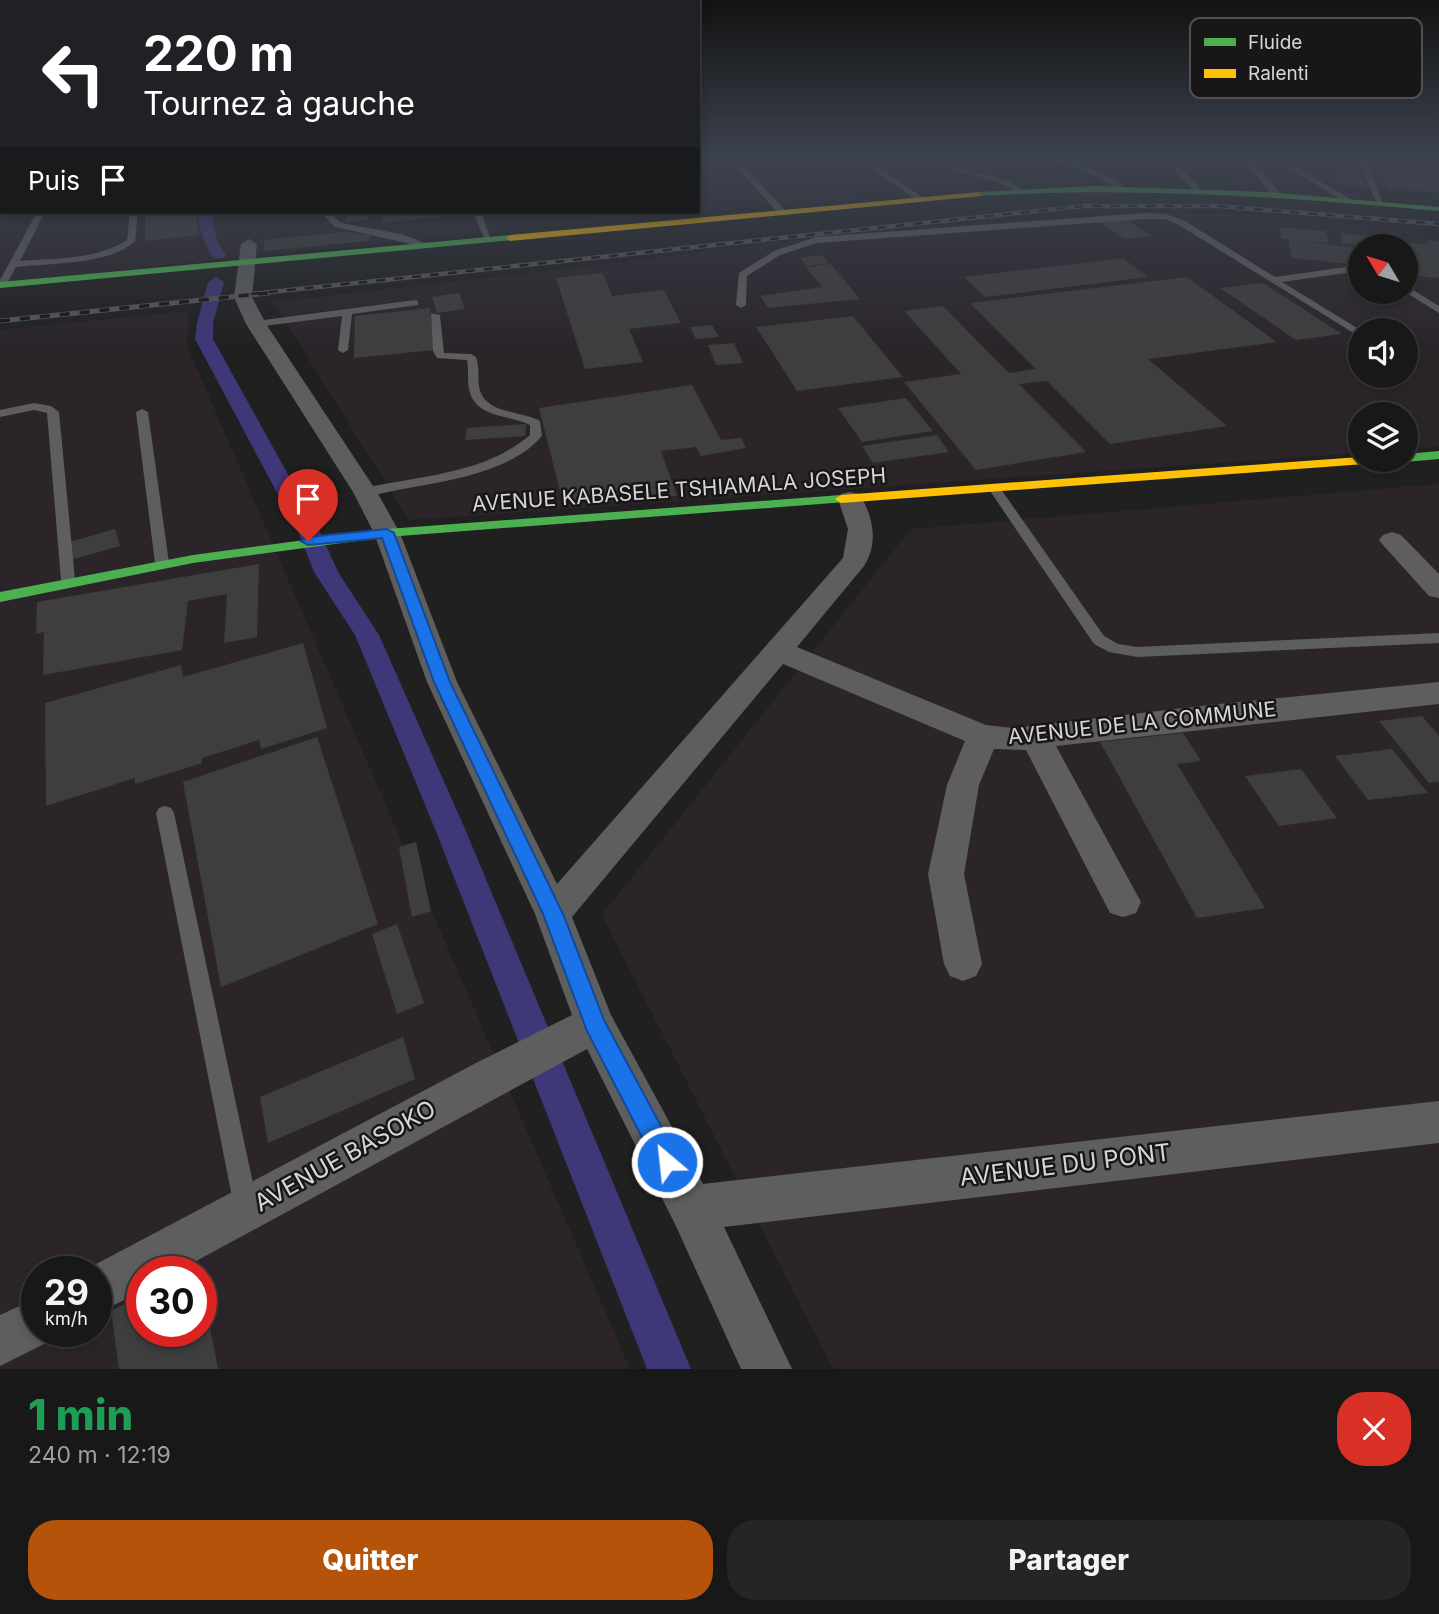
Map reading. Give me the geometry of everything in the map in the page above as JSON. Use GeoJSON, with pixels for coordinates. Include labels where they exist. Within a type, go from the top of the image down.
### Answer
{"type":"FeatureCollection","features":[{"type":"Feature","properties":{"kind":"main road"},"geometry":{"type":"LineString","coordinates":[[1,285],[200,265],[244,256],[424,244],[661,220]]}},
{"type":"Feature","properties":{"kind":"main road"},"geometry":{"type":"LineString","coordinates":[[1418,457],[1439,456]]}},
{"type":"Feature","properties":{"kind":"main road","name":"AVENUE KABASELE TSHIAMALA JOSEPH"},"geometry":{"type":"LineString","coordinates":[[0,597],[68,580],[162,563],[308,541],[387,533],[1348,461]]}},
{"type":"Feature","properties":{"kind":"street"},"geometry":{"type":"LineString","coordinates":[[244,256],[243,297],[256,324],[365,492],[387,533],[442,682],[553,914],[584,1031],[691,1208],[767,1369]]}},
{"type":"Feature","properties":{"kind":"street"},"geometry":{"type":"LineString","coordinates":[[553,914],[855,560],[863,542],[849,499]]}},
{"type":"Feature","properties":{"kind":"street"},"geometry":{"type":"LineString","coordinates":[[1392,540],[1439,590]]}},
{"type":"Feature","properties":{"kind":"street","name":"AVENUE DE LA COMMUNE"},"geometry":{"type":"LineString","coordinates":[[777,650],[983,736],[1013,740],[1209,716],[1439,693]]}},
{"type":"Feature","properties":{"kind":"street"},"geometry":{"type":"LineString","coordinates":[[963,964],[946,874],[963,785],[983,736]]}},
{"type":"Feature","properties":{"kind":"street"},"geometry":{"type":"LineString","coordinates":[[1036,738],[1123,902]]}},
{"type":"Feature","properties":{"kind":"street","name":"AVENUE BASOKO"},"geometry":{"type":"LineString","coordinates":[[112,1282],[491,1077],[584,1031]]}},
{"type":"Feature","properties":{"kind":"street","name":"AVENUE DU PONT"},"geometry":{"type":"LineString","coordinates":[[691,1208],[1439,1122]]}},
{"type":"Feature","properties":{"kind":"street"},"geometry":{"type":"LineString","coordinates":[[0,1341],[21,1330]]}},
{"type":"Feature","properties":{"kind":"lane"},"geometry":{"type":"LineString","coordinates":[[1,285],[37,220]]}},
{"type":"Feature","properties":{"kind":"lane"},"geometry":{"type":"LineString","coordinates":[[14,264],[92,256],[121,248],[131,241],[133,220]]}},
{"type":"Feature","properties":{"kind":"lane"},"geometry":{"type":"LineString","coordinates":[[332,220],[338,225],[424,244]]}},
{"type":"Feature","properties":{"kind":"lane"},"geometry":{"type":"LineString","coordinates":[[480,220],[488,238]]}},
{"type":"Feature","properties":{"kind":"lane"},"geometry":{"type":"LineString","coordinates":[[741,306],[742,275],[777,253],[816,240],[1092,220]]}},
{"type":"Feature","properties":{"kind":"lane"},"geometry":{"type":"LineString","coordinates":[[1174,220],[1348,327]]}},
{"type":"Feature","properties":{"kind":"lane"},"geometry":{"type":"LineString","coordinates":[[1273,280],[1348,270]]}},
{"type":"Feature","properties":{"kind":"lane"},"geometry":{"type":"LineString","coordinates":[[1418,296],[1439,310]]}},
{"type":"Feature","properties":{"kind":"lane"},"geometry":{"type":"LineString","coordinates":[[256,324],[415,303]]}},
{"type":"Feature","properties":{"kind":"lane"},"geometry":{"type":"LineString","coordinates":[[343,350],[348,312]]}},
{"type":"Feature","properties":{"kind":"lane"},"geometry":{"type":"LineString","coordinates":[[365,492],[481,467],[521,450],[536,436],[536,423],[528,418],[492,411],[479,402],[471,383],[474,367],[471,357],[441,356],[438,351],[435,315]]}},
{"type":"Feature","properties":{"kind":"lane"},"geometry":{"type":"LineString","coordinates":[[0,414],[37,406],[53,412],[68,580]]}},
{"type":"Feature","properties":{"kind":"lane"},"geometry":{"type":"LineString","coordinates":[[142,412],[162,563]]}},
{"type":"Feature","properties":{"kind":"lane"},"geometry":{"type":"LineString","coordinates":[[994,488],[1099,640],[1114,648],[1137,652],[1439,638]]}},
{"type":"Feature","properties":{"kind":"lane"},"geometry":{"type":"LineString","coordinates":[[165,813],[247,1210]]}},
{"type":"Feature","properties":{"kind":"shaded area"},"geometry":{"type":"Polygon","coordinates":[[[0,220],[619,220],[0,282],[0,220]]]}},
{"type":"Feature","properties":{"kind":"shaded area"},"geometry":{"type":"Polygon","coordinates":[[[1024,220],[1307,220],[1400,228],[1402,234],[1348,234],[1348,304],[1418,304],[1418,237],[1439,239],[1439,447],[1418,448],[1418,402],[1348,402],[1348,454],[409,520],[273,302],[551,271],[880,229],[1024,220]]]}},
{"type":"Feature","properties":{"kind":"shaded area"},"geometry":{"type":"Polygon","coordinates":[[[189,311],[187,346],[630,1369],[0,1369],[0,330],[189,311]]]}},
{"type":"Feature","properties":{"kind":"shaded area"},"geometry":{"type":"Polygon","coordinates":[[[1439,484],[1439,1369],[833,1369],[602,915],[911,529],[1439,484]]]}},
{"type":"Feature","properties":{"kind":"building"},"geometry":{"type":"Polygon","coordinates":[[[145,220],[197,220],[199,235],[145,241],[145,220]]]}},
{"type":"Feature","properties":{"kind":"building"},"geometry":{"type":"Polygon","coordinates":[[[382,220],[412,220],[382,223],[382,220]]]}},
{"type":"Feature","properties":{"kind":"building"},"geometry":{"type":"Polygon","coordinates":[[[1127,220],[1151,236],[1124,239],[1098,221],[1127,220]]]}},
{"type":"Feature","properties":{"kind":"building"},"geometry":{"type":"Polygon","coordinates":[[[1279,227],[1325,231],[1329,243],[1305,242],[1348,247],[1348,264],[1292,258],[1288,239],[1282,239],[1279,227]]]}},
{"type":"Feature","properties":{"kind":"building"},"geometry":{"type":"Polygon","coordinates":[[[345,232],[370,235],[368,241],[264,251],[264,240],[345,232]]]}},
{"type":"Feature","properties":{"kind":"building"},"geometry":{"type":"Polygon","coordinates":[[[1340,233],[1350,234],[1348,244],[1343,244],[1340,233]]]}},
{"type":"Feature","properties":{"kind":"building"},"geometry":{"type":"Polygon","coordinates":[[[1426,240],[1439,241],[1439,278],[1418,276],[1418,244],[1429,245],[1426,240]]]}},
{"type":"Feature","properties":{"kind":"building"},"geometry":{"type":"Polygon","coordinates":[[[822,255],[829,263],[807,266],[800,258],[822,255]]]}},
{"type":"Feature","properties":{"kind":"building"},"geometry":{"type":"Polygon","coordinates":[[[1123,258],[1148,277],[985,297],[964,277],[1123,258]]]}},
{"type":"Feature","properties":{"kind":"building"},"geometry":{"type":"Polygon","coordinates":[[[831,264],[860,299],[768,308],[760,296],[822,287],[806,267],[831,264]]]}},
{"type":"Feature","properties":{"kind":"building"},"geometry":{"type":"Polygon","coordinates":[[[603,273],[612,296],[664,290],[681,323],[629,329],[643,362],[585,369],[556,278],[603,273]]]}},
{"type":"Feature","properties":{"kind":"building"},"geometry":{"type":"Polygon","coordinates":[[[1187,277],[1277,342],[1148,359],[1227,426],[1110,444],[1047,381],[1019,384],[1086,452],[976,470],[904,382],[961,374],[904,311],[943,306],[1009,373],[1036,369],[970,303],[1187,277]]]}},
{"type":"Feature","properties":{"kind":"building"},"geometry":{"type":"Polygon","coordinates":[[[1263,283],[1342,334],[1296,340],[1220,288],[1263,283]]]}},
{"type":"Feature","properties":{"kind":"building"},"geometry":{"type":"Polygon","coordinates":[[[459,293],[465,309],[437,313],[432,297],[459,293]]]}},
{"type":"Feature","properties":{"kind":"building"},"geometry":{"type":"Polygon","coordinates":[[[430,308],[434,350],[354,358],[355,316],[430,308]]]}},
{"type":"Feature","properties":{"kind":"building"},"geometry":{"type":"Polygon","coordinates":[[[853,316],[903,377],[797,391],[756,327],[853,316]]]}},
{"type":"Feature","properties":{"kind":"building"},"geometry":{"type":"Polygon","coordinates":[[[712,325],[719,337],[696,339],[690,327],[712,325]]]}},
{"type":"Feature","properties":{"kind":"building"},"geometry":{"type":"Polygon","coordinates":[[[734,343],[743,363],[716,365],[708,345],[734,343]]]}},
{"type":"Feature","properties":{"kind":"building"},"geometry":{"type":"Polygon","coordinates":[[[692,385],[721,440],[741,438],[746,448],[701,456],[696,447],[661,451],[677,496],[563,503],[539,408],[692,385]]]}},
{"type":"Feature","properties":{"kind":"building"},"geometry":{"type":"Polygon","coordinates":[[[906,398],[933,431],[862,442],[838,408],[906,398]]]}},
{"type":"Feature","properties":{"kind":"building"},"geometry":{"type":"Polygon","coordinates":[[[526,424],[525,436],[465,440],[467,428],[526,424]]]}},
{"type":"Feature","properties":{"kind":"building"},"geometry":{"type":"Polygon","coordinates":[[[937,435],[949,452],[873,463],[862,446],[937,435]]]}},
{"type":"Feature","properties":{"kind":"building"},"geometry":{"type":"Polygon","coordinates":[[[115,529],[120,546],[70,560],[66,543],[115,529]]]}},
{"type":"Feature","properties":{"kind":"building"},"geometry":{"type":"Polygon","coordinates":[[[259,564],[257,637],[224,643],[227,594],[188,601],[182,650],[43,675],[44,632],[36,634],[37,602],[259,564]]]}},
{"type":"Feature","properties":{"kind":"building"},"geometry":{"type":"Polygon","coordinates":[[[303,643],[327,728],[261,749],[259,740],[202,758],[202,763],[135,784],[135,778],[46,806],[45,703],[181,665],[183,677],[303,643]]]}},
{"type":"Feature","properties":{"kind":"building"},"geometry":{"type":"Polygon","coordinates":[[[1422,716],[1439,736],[1439,782],[1429,783],[1379,721],[1422,716]]]}},
{"type":"Feature","properties":{"kind":"building"},"geometry":{"type":"Polygon","coordinates":[[[1183,733],[1201,761],[1177,764],[1265,908],[1197,918],[1100,742],[1183,733]]]}},
{"type":"Feature","properties":{"kind":"building"},"geometry":{"type":"Polygon","coordinates":[[[317,737],[378,924],[221,987],[183,782],[317,737]]]}},
{"type":"Feature","properties":{"kind":"building"},"geometry":{"type":"Polygon","coordinates":[[[1392,749],[1428,793],[1368,800],[1335,756],[1392,749]]]}},
{"type":"Feature","properties":{"kind":"building"},"geometry":{"type":"Polygon","coordinates":[[[1301,769],[1337,818],[1279,826],[1245,776],[1301,769]]]}},
{"type":"Feature","properties":{"kind":"building"},"geometry":{"type":"Polygon","coordinates":[[[416,842],[431,911],[412,917],[399,847],[416,842]]]}},
{"type":"Feature","properties":{"kind":"building"},"geometry":{"type":"Polygon","coordinates":[[[397,924],[424,1003],[397,1014],[372,934],[397,924]]]}},
{"type":"Feature","properties":{"kind":"building"},"geometry":{"type":"Polygon","coordinates":[[[403,1037],[415,1079],[268,1143],[260,1097],[403,1037]]]}},
{"type":"Feature","properties":{"kind":"building"},"geometry":{"type":"Polygon","coordinates":[[[126,1303],[126,1347],[214,1347],[218,1369],[119,1369],[112,1310],[126,1303]]]}},
{"type":"Feature","properties":{"kind":"waterway"},"geometry":{"type":"LineString","coordinates":[[206,220],[210,241],[218,255]]}},
{"type":"Feature","properties":{"kind":"waterway"},"geometry":{"type":"LineString","coordinates":[[216,282],[205,323],[204,339],[310,534],[326,572],[367,635],[450,829],[669,1369]]}},
{"type":"Feature","properties":{"kind":"railway"},"geometry":{"type":"LineString","coordinates":[[251,294],[953,220]]}},
{"type":"Feature","properties":{"kind":"railway"},"geometry":{"type":"LineString","coordinates":[[1388,220],[1439,224]]}},
{"type":"Feature","properties":{"kind":"railway"},"geometry":{"type":"LineString","coordinates":[[0,321],[268,293]]}},
{"type":"Feature","properties":{"kind":"traffic: fast"},"geometry":{"type":"LineString","coordinates":[[0,285],[510,238]]}},
{"type":"Feature","properties":{"kind":"traffic: fast"},"geometry":{"type":"LineString","coordinates":[[1418,457],[1439,455]]}},
{"type":"Feature","properties":{"kind":"traffic: fast"},"geometry":{"type":"LineString","coordinates":[[0,597],[193,559],[387,533],[841,499]]}},
{"type":"Feature","properties":{"kind":"traffic: slow"},"geometry":{"type":"LineString","coordinates":[[510,238],[703,220]]}},
{"type":"Feature","properties":{"kind":"traffic: slow"},"geometry":{"type":"LineString","coordinates":[[841,499],[1348,461]]}},
{"type":"Feature","properties":{"kind":"route"},"geometry":{"type":"LineString","coordinates":[[308,541],[387,533],[442,682],[553,914],[595,1024],[667,1162]]}}]}
